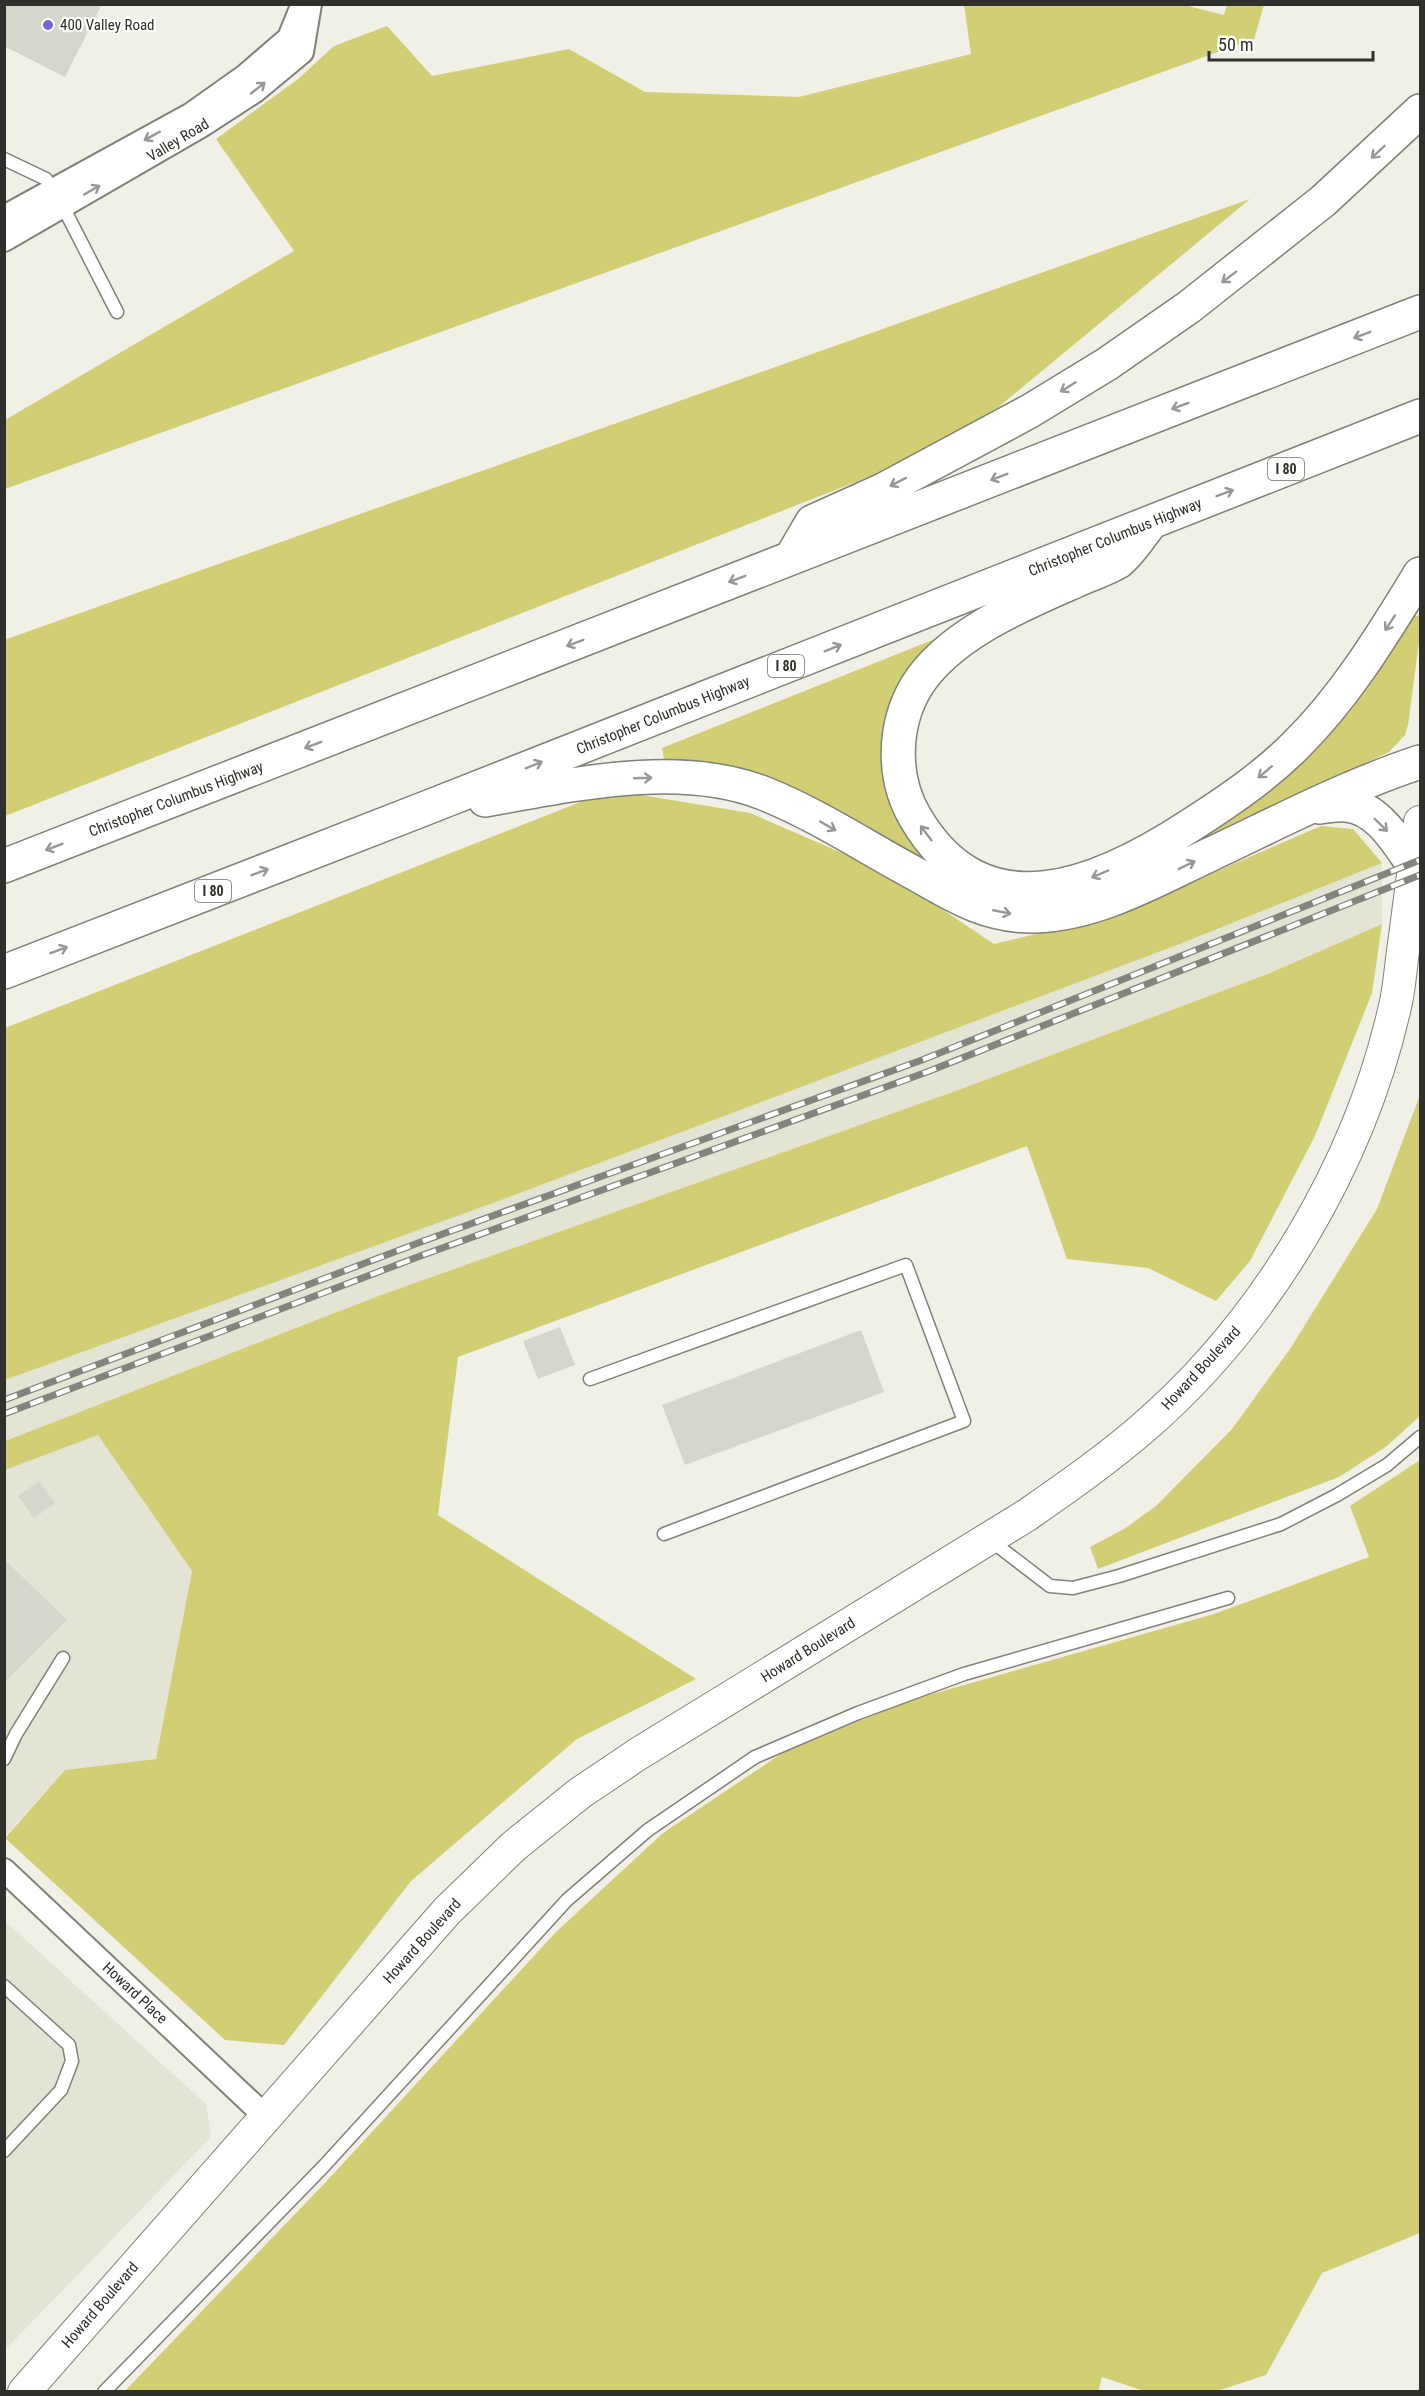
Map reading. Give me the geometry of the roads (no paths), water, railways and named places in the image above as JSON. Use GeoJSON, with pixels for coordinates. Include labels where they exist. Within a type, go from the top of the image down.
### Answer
{"type":"FeatureCollection","features":[{"type":"Feature","properties":{"kind":"highway"},"geometry":{"type":"LineString","coordinates":[[791,558],[812,522],[883,490],[1030,411],[1107,364],[1190,307],[1323,201],[1416,120]]}},
{"type":"Feature","properties":{"kind":"highway","name":"Christopher Columbus Highway"},"geometry":{"type":"LineString","coordinates":[[4,866],[1418,313]]}},
{"type":"Feature","properties":{"kind":"highway","name":"Christopher Columbus Highway"},"geometry":{"type":"LineString","coordinates":[[4,972],[1420,417]]}},
{"type":"Feature","properties":{"kind":"highway"},"geometry":{"type":"LineString","coordinates":[[1151,522],[1119,561],[1000,617],[950,648],[928,668],[905,708],[897,756],[902,789],[911,810],[925,834],[941,851],[958,866],[979,878],[1001,886],[1022,889],[1048,888],[1080,882],[1156,848],[1237,795],[1296,746],[1347,687],[1420,574]]}},
{"type":"Feature","properties":{"kind":"highway"},"geometry":{"type":"LineString","coordinates":[[421,810],[628,778],[663,777],[715,781],[760,792],[801,810],[971,905],[1004,914],[1033,916],[1061,914],[1114,899],[1308,807],[1384,774],[1420,762]]}},
{"type":"Feature","properties":{"kind":"highway"},"geometry":{"type":"LineString","coordinates":[[1308,807],[1347,805],[1361,809],[1382,824],[1415,867]]}},
{"type":"Feature","properties":{"kind":"main road","name":"Howard Boulevard"},"geometry":{"type":"LineString","coordinates":[[24,2391],[447,1911],[522,1839],[580,1793],[638,1754],[1027,1515],[1079,1479],[1143,1428],[1181,1391],[1243,1323],[1308,1227],[1350,1141],[1372,1084],[1396,1002],[1420,822]]}},
{"type":"Feature","properties":{"kind":"street","name":"Valley Road"},"geometry":{"type":"LineString","coordinates":[[4,240],[59,199],[190,115],[245,76],[289,38],[303,4]]}},
{"type":"Feature","properties":{"kind":"street","name":"Valley Road"},"geometry":{"type":"LineString","coordinates":[[4,217],[59,199],[201,126],[255,91],[302,52],[310,4]]}},
{"type":"Feature","properties":{"kind":"street","name":"Howard Place"},"geometry":{"type":"LineString","coordinates":[[7,1876],[265,2116]]}},
{"type":"Feature","properties":{"kind":"lane"},"geometry":{"type":"LineString","coordinates":[[4,159],[46,179],[59,199],[117,312]]}},
{"type":"Feature","properties":{"kind":"lane"},"geometry":{"type":"LineString","coordinates":[[590,1379],[906,1265],[964,1421],[664,1534]]}},
{"type":"Feature","properties":{"kind":"lane"},"geometry":{"type":"LineString","coordinates":[[987,1538],[1050,1586],[1073,1588],[1119,1576],[1281,1524],[1337,1495],[1387,1465],[1420,1437]]}},
{"type":"Feature","properties":{"kind":"lane"},"geometry":{"type":"LineString","coordinates":[[104,2391],[323,2167],[567,1900],[648,1830],[755,1756],[858,1713],[964,1674],[1228,1598]]}},
{"type":"Feature","properties":{"kind":"lane"},"geometry":{"type":"LineString","coordinates":[[4,1759],[16,1734],[63,1658]]}},
{"type":"Feature","properties":{"kind":"lane"},"geometry":{"type":"LineString","coordinates":[[4,1986],[69,2045],[72,2061],[62,2090],[4,2151]]}},
{"type":"Feature","properties":{"kind":"railway"},"geometry":{"type":"LineString","coordinates":[[4,1400],[418,1243],[922,1060],[1420,860]]}},
{"type":"Feature","properties":{"kind":"railway"},"geometry":{"type":"LineString","coordinates":[[4,1414],[423,1255],[927,1072],[1420,875]]}},
{"type":"Feature","properties":{"kind":"place","name":"400 Valley Road"},"geometry":{"type":"Point","coordinates":[48,25]}}]}
